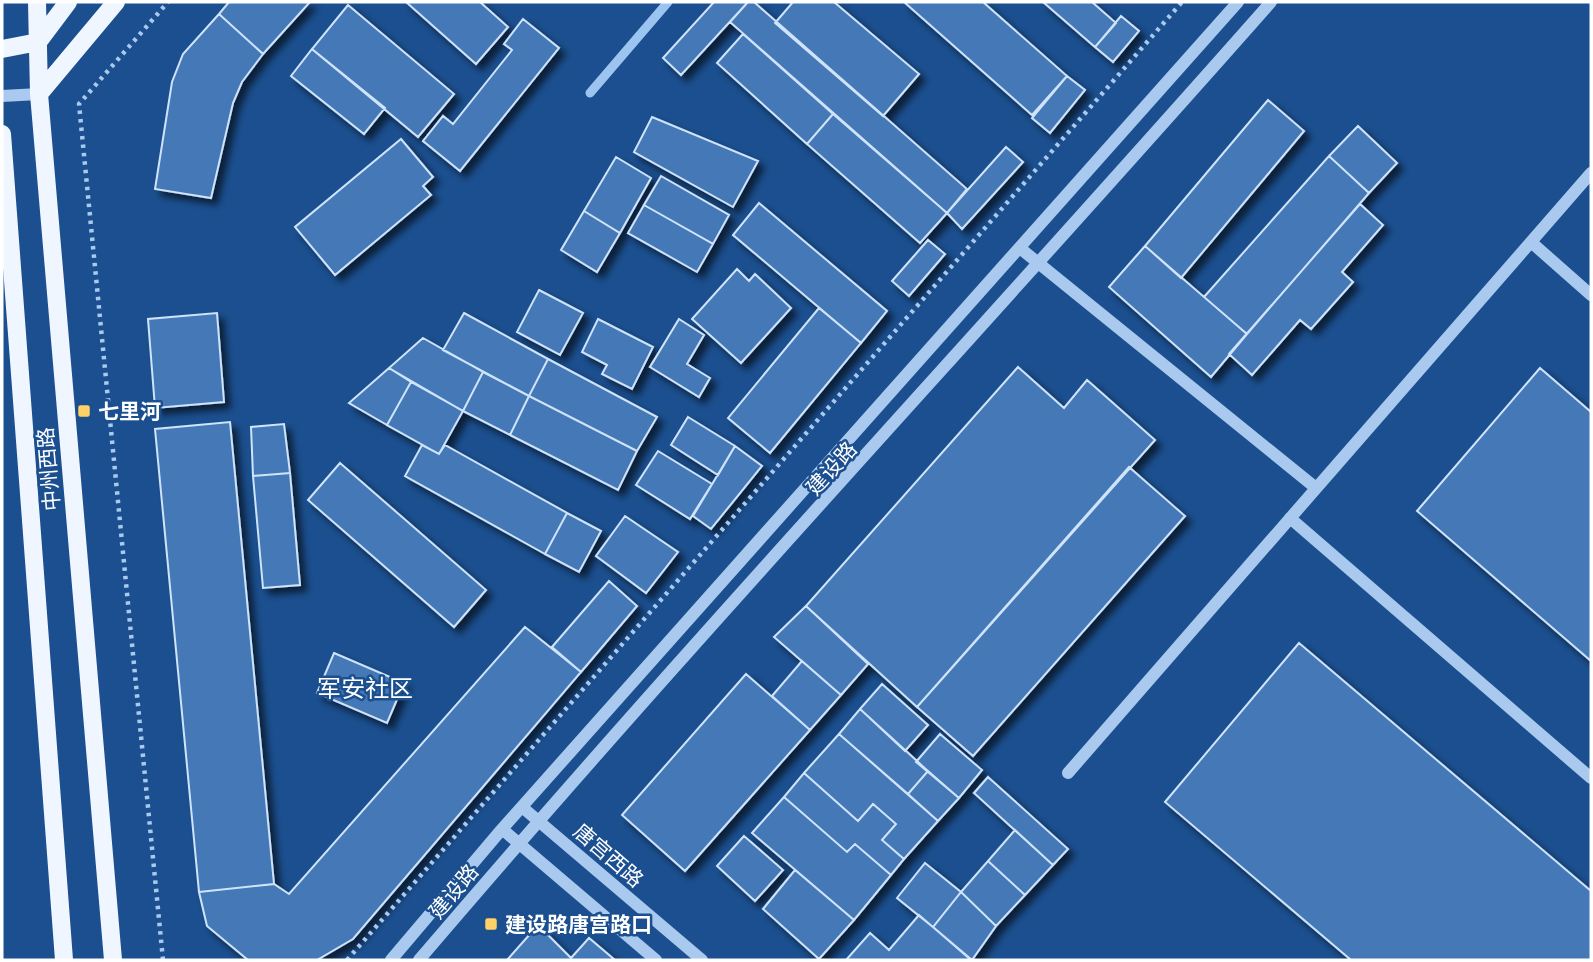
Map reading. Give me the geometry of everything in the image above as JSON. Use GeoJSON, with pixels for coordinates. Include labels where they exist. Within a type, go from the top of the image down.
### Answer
{"type":"FeatureCollection","features":[{"type":"Feature","properties":{"kind":"main road","name":"中州西路"},"geometry":{"type":"LineString","coordinates":[[37,2],[39,94],[113,960]]}},
{"type":"Feature","properties":{"kind":"main road"},"geometry":{"type":"LineString","coordinates":[[2,49],[38,42],[68,2]]}},
{"type":"Feature","properties":{"kind":"main road"},"geometry":{"type":"LineString","coordinates":[[39,94],[116,2]]}},
{"type":"Feature","properties":{"kind":"main road","name":"中州西路"},"geometry":{"type":"LineString","coordinates":[[2,134],[64,960]]}},
{"type":"Feature","properties":{"kind":"street","name":"建设路"},"geometry":{"type":"LineString","coordinates":[[391,960],[502,829],[1238,2]]}},
{"type":"Feature","properties":{"kind":"street","name":"建设路"},"geometry":{"type":"LineString","coordinates":[[419,960],[519,843],[1040,264],[1271,2]]}},
{"type":"Feature","properties":{"kind":"street"},"geometry":{"type":"LineString","coordinates":[[2,96],[39,94]]}},
{"type":"Feature","properties":{"kind":"street"},"geometry":{"type":"LineString","coordinates":[[1068,773],[1591,173]]}},
{"type":"Feature","properties":{"kind":"street"},"geometry":{"type":"LineString","coordinates":[[1531,242],[1591,295]]}},
{"type":"Feature","properties":{"kind":"street"},"geometry":{"type":"LineString","coordinates":[[1021,248],[1316,488]]}},
{"type":"Feature","properties":{"kind":"street"},"geometry":{"type":"LineString","coordinates":[[1290,519],[1591,778]]}},
{"type":"Feature","properties":{"kind":"street","name":"唐宫西路"},"geometry":{"type":"LineString","coordinates":[[522,807],[702,960]]}},
{"type":"Feature","properties":{"kind":"street"},"geometry":{"type":"LineString","coordinates":[[502,829],[656,960]]}},
{"type":"Feature","properties":{"kind":"path"},"geometry":{"type":"LineString","coordinates":[[163,960],[79,104],[167,2]]}},
{"type":"Feature","properties":{"kind":"path"},"geometry":{"type":"LineString","coordinates":[[347,960],[1182,2]]}},
{"type":"Feature","properties":{"kind":"building"},"geometry":{"type":"Polygon","coordinates":[[[229,2],[310,2],[263,54],[219,14],[229,2]]]}},
{"type":"Feature","properties":{"kind":"building"},"geometry":{"type":"Polygon","coordinates":[[[406,2],[480,2],[508,27],[476,64],[406,2]]]}},
{"type":"Feature","properties":{"kind":"building"},"geometry":{"type":"Polygon","coordinates":[[[714,2],[748,2],[681,75],[663,58],[714,2]]]}},
{"type":"Feature","properties":{"kind":"building"},"geometry":{"type":"Polygon","coordinates":[[[748,2],[754,2],[967,189],[947,213],[730,22],[748,2]]]}},
{"type":"Feature","properties":{"kind":"building"},"geometry":{"type":"Polygon","coordinates":[[[793,2],[834,2],[919,74],[883,116],[775,23],[793,2]]]}},
{"type":"Feature","properties":{"kind":"building"},"geometry":{"type":"Polygon","coordinates":[[[904,2],[983,2],[1067,76],[1032,115],[904,2]]]}},
{"type":"Feature","properties":{"kind":"building"},"geometry":{"type":"Polygon","coordinates":[[[1043,2],[1092,2],[1116,23],[1095,47],[1043,2]]]}},
{"type":"Feature","properties":{"kind":"building"},"geometry":{"type":"Polygon","coordinates":[[[348,5],[454,94],[418,137],[312,49],[348,5]]]}},
{"type":"Feature","properties":{"kind":"building"},"geometry":{"type":"Polygon","coordinates":[[[219,14],[263,54],[242,82],[233,103],[211,198],[155,189],[172,82],[183,54],[219,14]]]}},
{"type":"Feature","properties":{"kind":"building"},"geometry":{"type":"Polygon","coordinates":[[[1121,16],[1139,31],[1113,62],[1095,47],[1121,16]]]}},
{"type":"Feature","properties":{"kind":"building"},"geometry":{"type":"Polygon","coordinates":[[[523,19],[559,48],[460,171],[423,141],[443,116],[453,124],[512,50],[504,44],[523,19]]]}},
{"type":"Feature","properties":{"kind":"building"},"geometry":{"type":"Polygon","coordinates":[[[743,34],[833,114],[807,144],[717,63],[743,34]]]}},
{"type":"Feature","properties":{"kind":"building"},"geometry":{"type":"Polygon","coordinates":[[[312,49],[385,108],[364,134],[291,76],[312,49]]]}},
{"type":"Feature","properties":{"kind":"building"},"geometry":{"type":"Polygon","coordinates":[[[1067,76],[1085,90],[1050,133],[1032,118],[1067,76]]]}},
{"type":"Feature","properties":{"kind":"building"},"geometry":{"type":"Polygon","coordinates":[[[1268,100],[1304,131],[1181,278],[1145,246],[1268,100]]]}},
{"type":"Feature","properties":{"kind":"building"},"geometry":{"type":"Polygon","coordinates":[[[833,114],[947,213],[920,243],[807,144],[833,114]]]}},
{"type":"Feature","properties":{"kind":"building"},"geometry":{"type":"Polygon","coordinates":[[[652,117],[758,161],[733,207],[634,152],[652,117]]]}},
{"type":"Feature","properties":{"kind":"building"},"geometry":{"type":"Polygon","coordinates":[[[1358,126],[1397,163],[1369,193],[1329,156],[1358,126]]]}},
{"type":"Feature","properties":{"kind":"building"},"geometry":{"type":"Polygon","coordinates":[[[401,139],[433,177],[423,186],[431,195],[335,275],[295,227],[401,139]]]}},
{"type":"Feature","properties":{"kind":"building"},"geometry":{"type":"Polygon","coordinates":[[[1006,147],[1023,162],[962,229],[947,213],[1006,147]]]}},
{"type":"Feature","properties":{"kind":"building"},"geometry":{"type":"Polygon","coordinates":[[[1329,156],[1369,193],[1247,334],[1204,297],[1329,156]]]}},
{"type":"Feature","properties":{"kind":"building"},"geometry":{"type":"Polygon","coordinates":[[[616,157],[651,178],[620,233],[584,211],[616,157]]]}},
{"type":"Feature","properties":{"kind":"building"},"geometry":{"type":"Polygon","coordinates":[[[661,176],[729,215],[713,244],[644,205],[661,176]]]}},
{"type":"Feature","properties":{"kind":"building"},"geometry":{"type":"Polygon","coordinates":[[[759,203],[887,311],[861,343],[733,235],[759,203]]]}},
{"type":"Feature","properties":{"kind":"building"},"geometry":{"type":"Polygon","coordinates":[[[1360,204],[1383,225],[1342,272],[1353,282],[1311,329],[1300,320],[1252,375],[1229,354],[1360,204]]]}},
{"type":"Feature","properties":{"kind":"building"},"geometry":{"type":"Polygon","coordinates":[[[644,205],[713,244],[697,272],[628,233],[644,205]]]}},
{"type":"Feature","properties":{"kind":"building"},"geometry":{"type":"Polygon","coordinates":[[[584,211],[620,233],[597,272],[561,250],[584,211]]]}},
{"type":"Feature","properties":{"kind":"building"},"geometry":{"type":"Polygon","coordinates":[[[928,240],[945,254],[909,296],[892,281],[928,240]]]}},
{"type":"Feature","properties":{"kind":"building"},"geometry":{"type":"Polygon","coordinates":[[[1145,246],[1247,334],[1211,377],[1109,287],[1145,246]]]}},
{"type":"Feature","properties":{"kind":"building"},"geometry":{"type":"Polygon","coordinates":[[[737,269],[749,281],[755,274],[791,308],[741,363],[692,319],[737,269]]]}},
{"type":"Feature","properties":{"kind":"building"},"geometry":{"type":"Polygon","coordinates":[[[539,290],[583,313],[560,355],[517,332],[539,290]]]}},
{"type":"Feature","properties":{"kind":"building"},"geometry":{"type":"Polygon","coordinates":[[[819,308],[861,343],[770,453],[728,418],[819,308]]]}},
{"type":"Feature","properties":{"kind":"building"},"geometry":{"type":"Polygon","coordinates":[[[217,313],[224,402],[155,408],[148,319],[217,313]]]}},
{"type":"Feature","properties":{"kind":"building"},"geometry":{"type":"Polygon","coordinates":[[[464,313],[548,359],[529,396],[443,350],[464,313]]]}},
{"type":"Feature","properties":{"kind":"building"},"geometry":{"type":"Polygon","coordinates":[[[598,319],[653,347],[632,389],[602,374],[607,365],[582,352],[598,319]]]}},
{"type":"Feature","properties":{"kind":"building"},"geometry":{"type":"Polygon","coordinates":[[[679,319],[704,335],[687,364],[710,378],[699,397],[650,367],[679,319]]]}},
{"type":"Feature","properties":{"kind":"building"},"geometry":{"type":"Polygon","coordinates":[[[423,338],[483,372],[463,411],[389,368],[423,338]]]}},
{"type":"Feature","properties":{"kind":"building"},"geometry":{"type":"Polygon","coordinates":[[[548,359],[657,417],[637,451],[529,396],[548,359]]]}},
{"type":"Feature","properties":{"kind":"building"},"geometry":{"type":"Polygon","coordinates":[[[1018,367],[1064,408],[1087,380],[1155,440],[917,707],[806,606],[1018,367]]]}},
{"type":"Feature","properties":{"kind":"building"},"geometry":{"type":"Polygon","coordinates":[[[389,368],[411,382],[387,425],[349,403],[389,368]]]}},
{"type":"Feature","properties":{"kind":"building"},"geometry":{"type":"Polygon","coordinates":[[[1540,368],[1591,412],[1591,661],[1417,511],[1540,368]]]}},
{"type":"Feature","properties":{"kind":"building"},"geometry":{"type":"Polygon","coordinates":[[[483,372],[529,396],[510,435],[463,411],[483,372]]]}},
{"type":"Feature","properties":{"kind":"building"},"geometry":{"type":"Polygon","coordinates":[[[411,382],[463,411],[439,454],[387,425],[411,382]]]}},
{"type":"Feature","properties":{"kind":"building"},"geometry":{"type":"Polygon","coordinates":[[[529,396],[637,451],[618,490],[510,435],[529,396]]]}},
{"type":"Feature","properties":{"kind":"building"},"geometry":{"type":"Polygon","coordinates":[[[688,417],[735,446],[718,475],[671,445],[688,417]]]}},
{"type":"Feature","properties":{"kind":"building"},"geometry":{"type":"Polygon","coordinates":[[[230,422],[274,884],[199,892],[155,429],[230,422]]]}},
{"type":"Feature","properties":{"kind":"building"},"geometry":{"type":"Polygon","coordinates":[[[284,424],[290,473],[253,476],[251,427],[284,424]]]}},
{"type":"Feature","properties":{"kind":"building"},"geometry":{"type":"Polygon","coordinates":[[[422,445],[439,454],[445,445],[567,513],[545,554],[405,476],[422,445]]]}},
{"type":"Feature","properties":{"kind":"building"},"geometry":{"type":"Polygon","coordinates":[[[735,446],[762,466],[711,529],[693,516],[735,446]]]}},
{"type":"Feature","properties":{"kind":"building"},"geometry":{"type":"Polygon","coordinates":[[[658,451],[712,484],[690,519],[636,485],[658,451]]]}},
{"type":"Feature","properties":{"kind":"building"},"geometry":{"type":"Polygon","coordinates":[[[340,463],[486,590],[454,627],[308,500],[340,463]]]}},
{"type":"Feature","properties":{"kind":"building"},"geometry":{"type":"Polygon","coordinates":[[[1129,467],[1185,516],[973,756],[917,707],[1129,467]]]}},
{"type":"Feature","properties":{"kind":"building"},"geometry":{"type":"Polygon","coordinates":[[[290,473],[300,585],[263,588],[253,476],[290,473]]]}},
{"type":"Feature","properties":{"kind":"building"},"geometry":{"type":"Polygon","coordinates":[[[567,513],[601,531],[579,572],[545,554],[567,513]]]}},
{"type":"Feature","properties":{"kind":"building"},"geometry":{"type":"Polygon","coordinates":[[[625,516],[678,552],[646,593],[596,556],[625,516]]]}},
{"type":"Feature","properties":{"kind":"building"},"geometry":{"type":"Polygon","coordinates":[[[609,581],[637,606],[581,672],[552,647],[609,581]]]}},
{"type":"Feature","properties":{"kind":"building"},"geometry":{"type":"Polygon","coordinates":[[[806,606],[868,664],[841,695],[774,637],[806,606]]]}},
{"type":"Feature","properties":{"kind":"building"},"geometry":{"type":"Polygon","coordinates":[[[525,627],[581,672],[353,939],[317,960],[248,960],[207,926],[199,892],[274,884],[289,894],[525,627]]]}},
{"type":"Feature","properties":{"kind":"building"},"geometry":{"type":"Polygon","coordinates":[[[1299,643],[1591,891],[1591,960],[1351,960],[1165,802],[1299,643]]]}},
{"type":"Feature","properties":{"kind":"building"},"geometry":{"type":"Polygon","coordinates":[[[334,653],[404,683],[387,723],[317,693],[334,653]]]}},
{"type":"Feature","properties":{"kind":"building"},"geometry":{"type":"Polygon","coordinates":[[[802,661],[841,695],[810,730],[772,696],[802,661]]]}},
{"type":"Feature","properties":{"kind":"building"},"geometry":{"type":"Polygon","coordinates":[[[746,674],[810,730],[685,871],[622,815],[746,674]]]}},
{"type":"Feature","properties":{"kind":"building"},"geometry":{"type":"Polygon","coordinates":[[[882,684],[928,725],[905,751],[860,709],[882,684]]]}},
{"type":"Feature","properties":{"kind":"building"},"geometry":{"type":"Polygon","coordinates":[[[860,709],[928,771],[908,794],[839,734],[860,709]]]}},
{"type":"Feature","properties":{"kind":"building"},"geometry":{"type":"Polygon","coordinates":[[[839,734],[938,821],[904,859],[882,840],[896,824],[873,804],[858,821],[804,773],[839,734]]]}},
{"type":"Feature","properties":{"kind":"building"},"geometry":{"type":"Polygon","coordinates":[[[940,734],[982,770],[959,798],[916,762],[940,734]]]}},
{"type":"Feature","properties":{"kind":"building"},"geometry":{"type":"Polygon","coordinates":[[[928,771],[959,798],[938,821],[908,794],[928,771]]]}},
{"type":"Feature","properties":{"kind":"building"},"geometry":{"type":"Polygon","coordinates":[[[804,773],[858,821],[873,804],[896,824],[882,840],[904,859],[891,875],[855,844],[847,852],[784,797],[804,773]]]}},
{"type":"Feature","properties":{"kind":"building"},"geometry":{"type":"Polygon","coordinates":[[[988,777],[1068,849],[1053,865],[974,793],[988,777]]]}},
{"type":"Feature","properties":{"kind":"building"},"geometry":{"type":"Polygon","coordinates":[[[784,797],[847,852],[855,844],[891,875],[854,920],[752,833],[784,797]]]}},
{"type":"Feature","properties":{"kind":"building"},"geometry":{"type":"Polygon","coordinates":[[[1015,830],[1053,865],[1025,895],[988,861],[1015,830]]]}},
{"type":"Feature","properties":{"kind":"building"},"geometry":{"type":"Polygon","coordinates":[[[744,836],[783,870],[755,901],[717,866],[744,836]]]}},
{"type":"Feature","properties":{"kind":"building"},"geometry":{"type":"Polygon","coordinates":[[[988,861],[1025,895],[996,926],[961,892],[988,861]]]}},
{"type":"Feature","properties":{"kind":"building"},"geometry":{"type":"Polygon","coordinates":[[[925,863],[961,892],[933,927],[897,898],[925,863]]]}},
{"type":"Feature","properties":{"kind":"building"},"geometry":{"type":"Polygon","coordinates":[[[795,870],[854,920],[819,959],[763,909],[795,870]]]}},
{"type":"Feature","properties":{"kind":"building"},"geometry":{"type":"Polygon","coordinates":[[[961,892],[996,926],[972,960],[933,927],[961,892]]]}},
{"type":"Feature","properties":{"kind":"building"},"geometry":{"type":"Polygon","coordinates":[[[919,915],[971,960],[846,960],[870,933],[889,950],[919,915]]]}},
{"type":"Feature","properties":{"kind":"building"},"geometry":{"type":"Polygon","coordinates":[[[538,925],[571,958],[589,938],[615,960],[507,960],[538,925]]]}},
{"type":"Feature","properties":{"kind":"waterway"},"geometry":{"type":"LineString","coordinates":[[590,93],[668,2]]}},
{"type":"Feature","properties":{"kind":"place","name":"七里河"},"geometry":{"type":"Point","coordinates":[84,411]}},
{"type":"Feature","properties":{"kind":"place","name":"建设路唐宫路口"},"geometry":{"type":"Point","coordinates":[491,924]}},
{"type":"Feature","properties":{"kind":"district","name":"军安社区"},"geometry":{"type":"Point","coordinates":[365,687]}}]}
